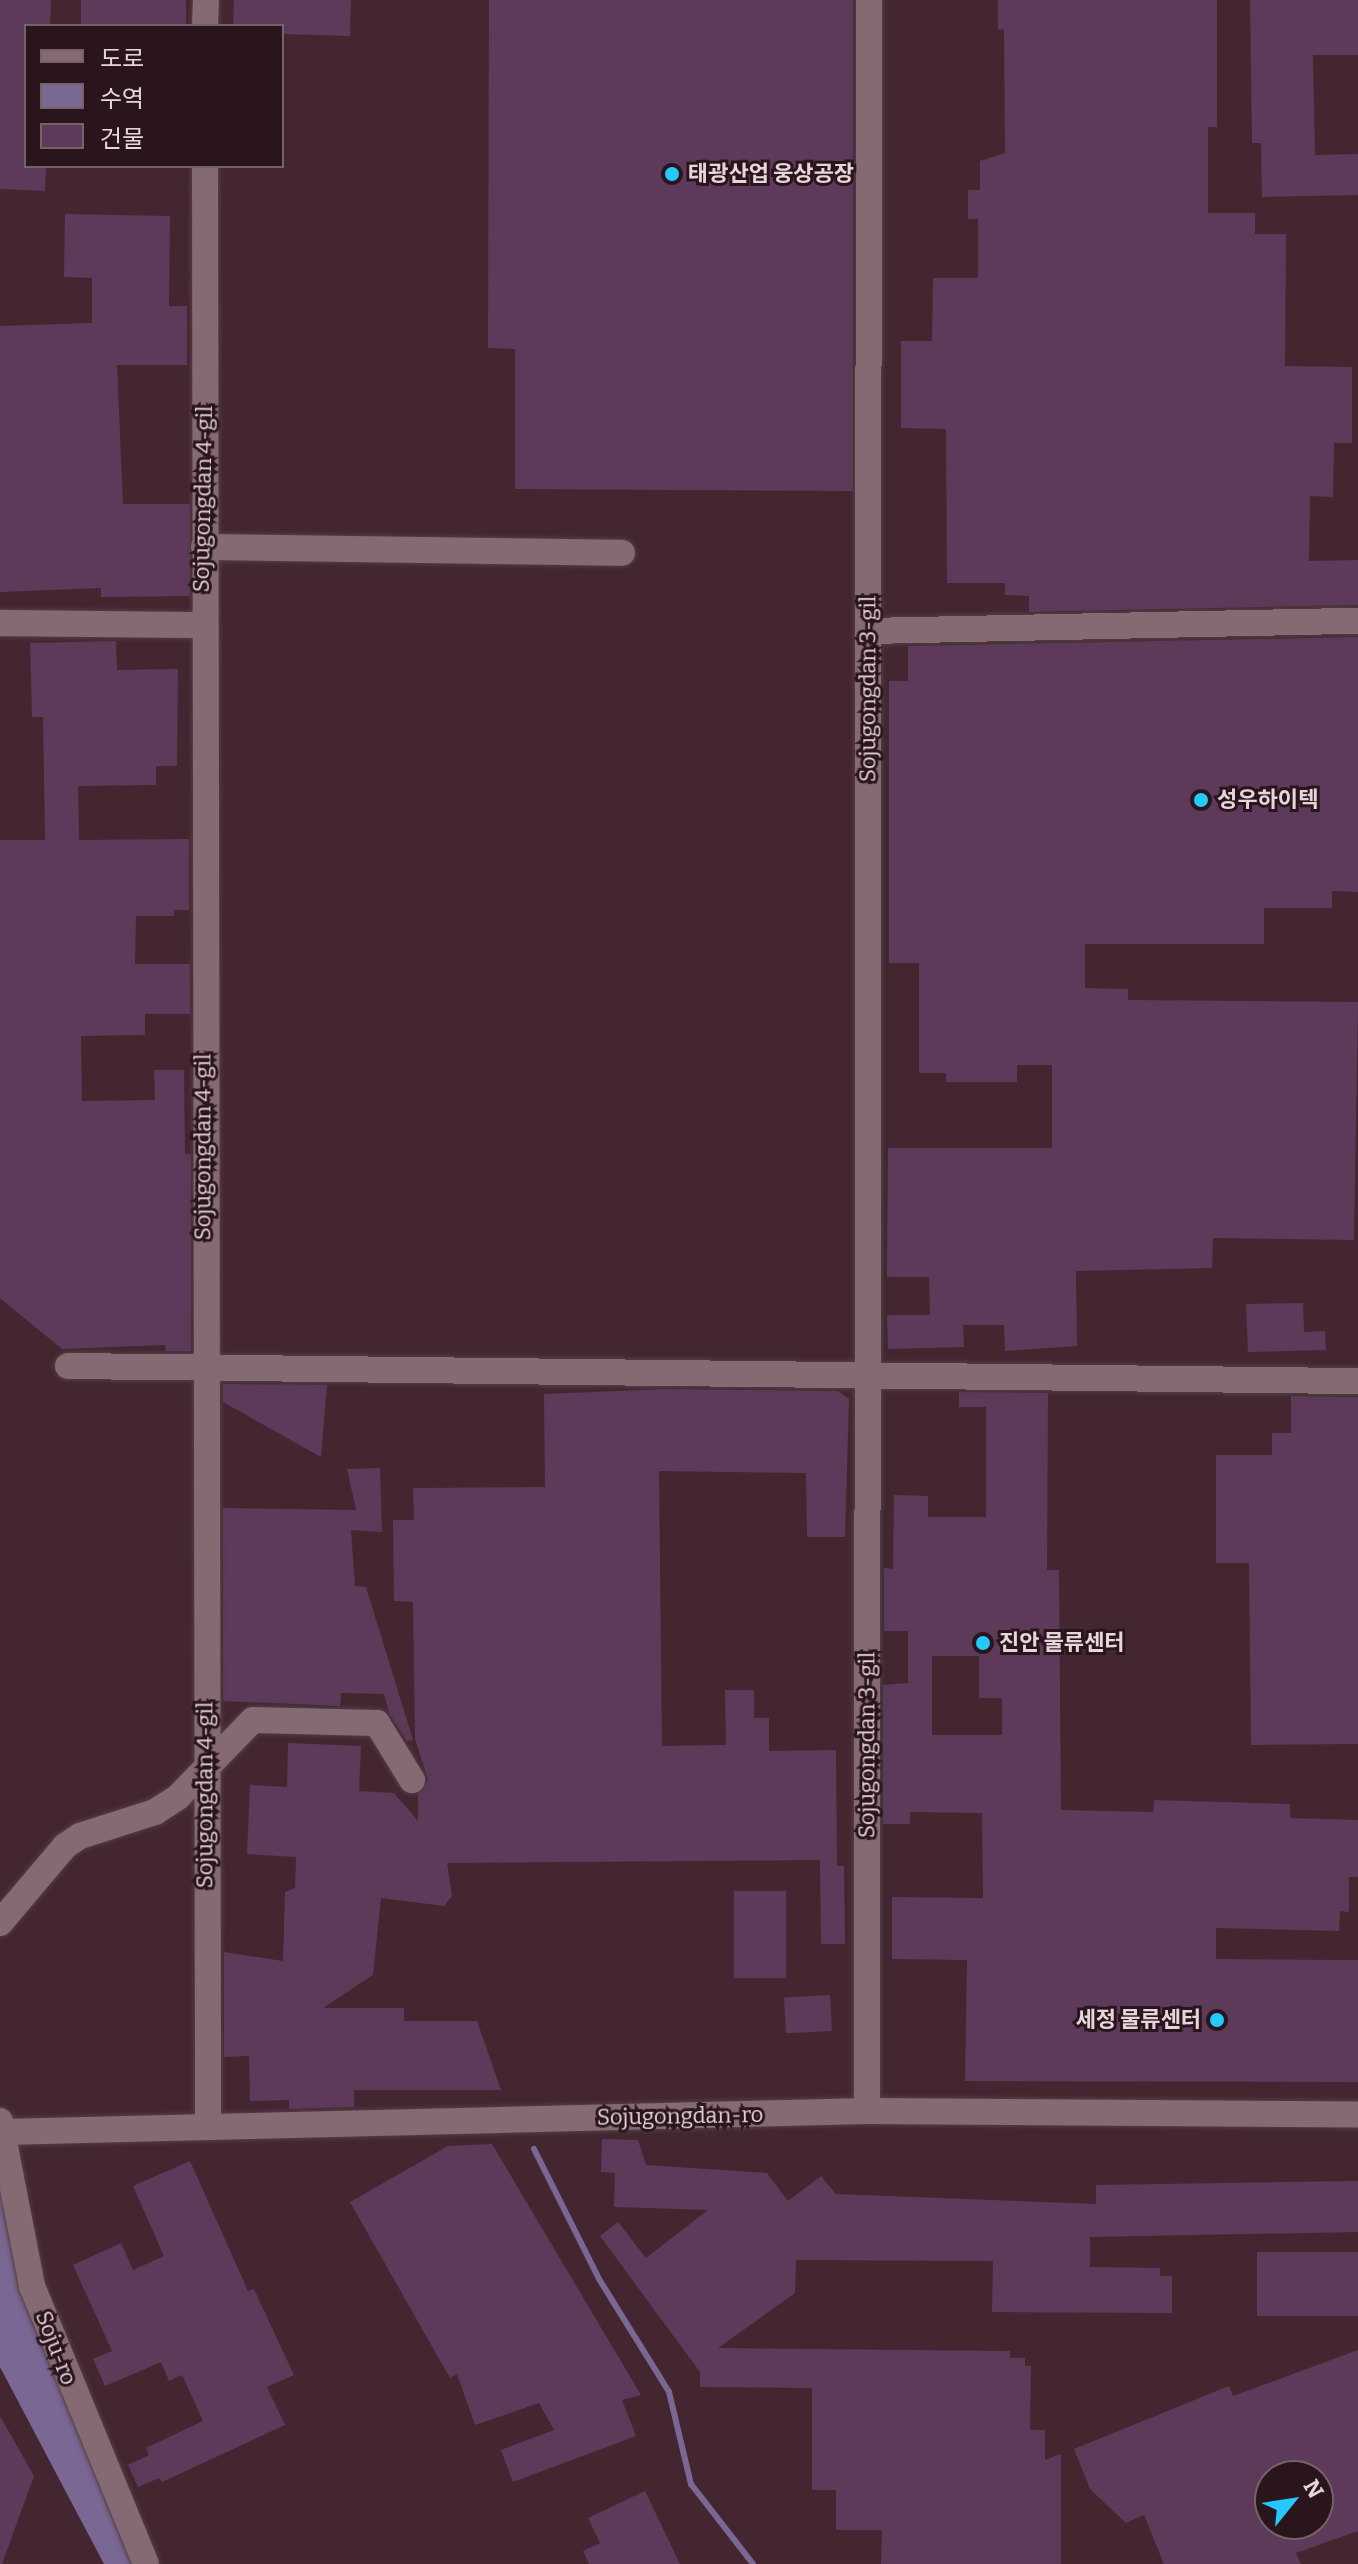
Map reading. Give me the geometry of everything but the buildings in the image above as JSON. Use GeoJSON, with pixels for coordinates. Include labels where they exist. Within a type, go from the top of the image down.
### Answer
{"type":"FeatureCollection","features":[{"type":"Feature","properties":{"kind":"street"},"geometry":{"type":"LineString","coordinates":[[205,24],[206,0]]}},
{"type":"Feature","properties":{"kind":"street","name":"Sojugongdan 3-gil"},"geometry":{"type":"LineString","coordinates":[[867,2111],[869,0]]}},
{"type":"Feature","properties":{"kind":"street","name":"Sojugongdan 4-gil"},"geometry":{"type":"LineString","coordinates":[[205,168],[202,625],[204,1769],[208,2127]]}},
{"type":"Feature","properties":{"kind":"street"},"geometry":{"type":"LineString","coordinates":[[204,547],[622,553]]}},
{"type":"Feature","properties":{"kind":"street"},"geometry":{"type":"LineString","coordinates":[[868,631],[1358,621]]}},
{"type":"Feature","properties":{"kind":"street"},"geometry":{"type":"LineString","coordinates":[[0,623],[202,625]]}},
{"type":"Feature","properties":{"kind":"street"},"geometry":{"type":"LineString","coordinates":[[68,1366],[867,1379],[1358,1381]]}},
{"type":"Feature","properties":{"kind":"street"},"geometry":{"type":"LineString","coordinates":[[0,1923],[65,1846],[80,1836],[155,1812],[178,1797],[253,1720],[377,1723],[412,1780]]}},
{"type":"Feature","properties":{"kind":"street","name":"Sojugongdan-ro"},"geometry":{"type":"LineString","coordinates":[[1,2126],[208,2127],[867,2111],[1358,2114]]}},
{"type":"Feature","properties":{"kind":"street","name":"Soju-ro"},"geometry":{"type":"LineString","coordinates":[[1,2126],[32,2286],[146,2564]]}},
{"type":"Feature","properties":{"kind":"shaded area"},"geometry":{"type":"Polygon","coordinates":[[[0,0],[1358,0],[1358,2564],[0,2564],[0,0]]]}},
{"type":"Feature","properties":{"kind":"water"},"geometry":{"type":"Polygon","coordinates":[[[0,2186],[140,2564],[104,2564],[0,2367],[0,2186]]]}},
{"type":"Feature","properties":{"kind":"waterway"},"geometry":{"type":"LineString","coordinates":[[534,2149],[599,2279],[669,2392],[691,2484],[753,2564]]}},
{"type":"Feature","properties":{"kind":"place","name":"태광산업 웅상공장"},"geometry":{"type":"Point","coordinates":[672,174]}},
{"type":"Feature","properties":{"kind":"place","name":"성우하이텍"},"geometry":{"type":"Point","coordinates":[1201,800]}},
{"type":"Feature","properties":{"kind":"place","name":"진안 물류센터"},"geometry":{"type":"Point","coordinates":[983,1643]}},
{"type":"Feature","properties":{"kind":"place","name":"세정 물류센터"},"geometry":{"type":"Point","coordinates":[1217,2020]}}]}
